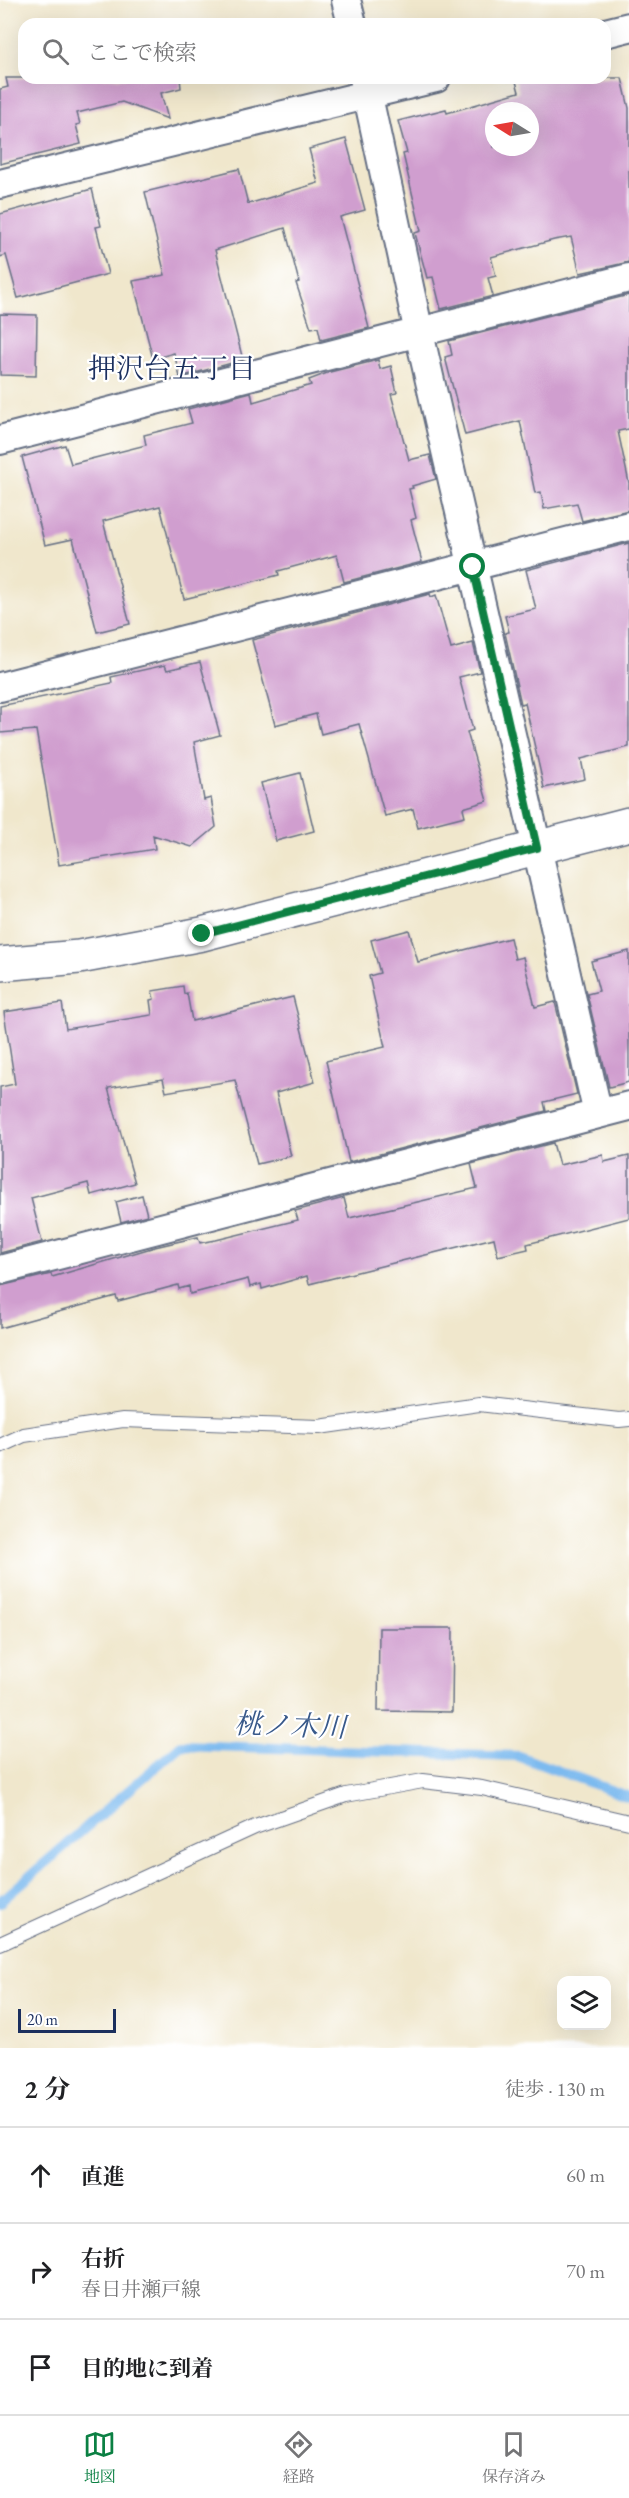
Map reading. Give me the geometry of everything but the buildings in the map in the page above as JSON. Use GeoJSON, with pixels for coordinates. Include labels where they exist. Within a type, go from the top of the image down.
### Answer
{"type":"FeatureCollection","features":[{"type":"Feature","properties":{"kind":"main road"},"geometry":{"type":"LineString","coordinates":[[0,964],[79,957],[202,934],[629,824]]}},
{"type":"Feature","properties":{"kind":"street"},"geometry":{"type":"LineString","coordinates":[[346,0],[350,18]]}},
{"type":"Feature","properties":{"kind":"street"},"geometry":{"type":"LineString","coordinates":[[611,32],[629,27]]}},
{"type":"Feature","properties":{"kind":"street"},"geometry":{"type":"LineString","coordinates":[[0,184],[366,87],[389,84]]}},
{"type":"Feature","properties":{"kind":"street"},"geometry":{"type":"LineString","coordinates":[[366,87],[419,333],[598,1114]]}},
{"type":"Feature","properties":{"kind":"street"},"geometry":{"type":"LineString","coordinates":[[0,440],[629,278]]}},
{"type":"Feature","properties":{"kind":"street"},"geometry":{"type":"LineString","coordinates":[[0,687],[629,526]]}},
{"type":"Feature","properties":{"kind":"street"},"geometry":{"type":"LineString","coordinates":[[0,1270],[629,1106]]}},
{"type":"Feature","properties":{"kind":"lane"},"geometry":{"type":"LineString","coordinates":[[0,1446],[24,1435],[123,1420],[320,1427],[479,1404],[619,1420],[629,1419]]}},
{"type":"Feature","properties":{"kind":"lane"},"geometry":{"type":"LineString","coordinates":[[0,1944],[255,1827],[346,1795],[423,1781],[482,1788],[629,1822]]}},
{"type":"Feature","properties":{"kind":"waterway","name":"桃ノ木川"},"geometry":{"type":"LineString","coordinates":[[0,1902],[181,1745],[518,1756],[629,1797]]}},
{"type":"Feature","properties":{"kind":"district","name":"押沢台五丁目"},"geometry":{"type":"Point","coordinates":[172,368]}},
{"type":"Feature","properties":{"kind":"route"},"geometry":{"type":"LineString","coordinates":[[202,934],[537,848],[473,567]]}}]}
